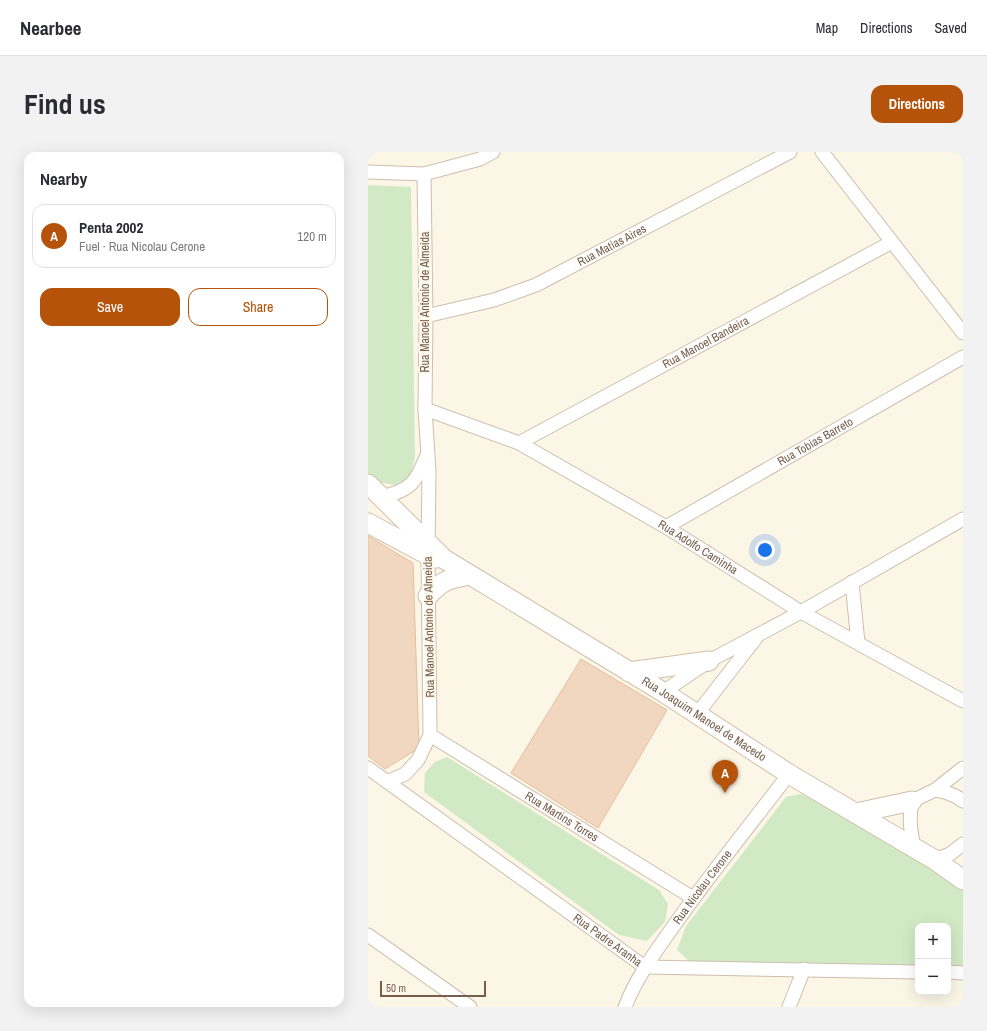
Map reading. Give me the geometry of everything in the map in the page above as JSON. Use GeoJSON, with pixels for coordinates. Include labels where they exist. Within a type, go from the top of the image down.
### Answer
{"type":"FeatureCollection","features":[{"type":"Feature","properties":{"kind":"street"},"geometry":{"type":"LineString","coordinates":[[368,172],[424,174],[493,152]]}},
{"type":"Feature","properties":{"kind":"street","name":"Rua Matias Aires"},"geometry":{"type":"LineString","coordinates":[[426,316],[494,300],[536,285],[790,152]]}},
{"type":"Feature","properties":{"kind":"street"},"geometry":{"type":"LineString","coordinates":[[822,152],[963,333]]}},
{"type":"Feature","properties":{"kind":"street","name":"Rua Manoel Antonio de Almeida"},"geometry":{"type":"LineString","coordinates":[[387,782],[405,774],[418,760],[430,735],[428,596],[433,553],[425,409],[426,316],[424,174]]}},
{"type":"Feature","properties":{"kind":"street","name":"Rua Manoel Bandeira"},"geometry":{"type":"LineString","coordinates":[[519,443],[892,242]]}},
{"type":"Feature","properties":{"kind":"street","name":"Rua Tobias Barreto"},"geometry":{"type":"LineString","coordinates":[[666,526],[963,357]]}},
{"type":"Feature","properties":{"kind":"street","name":"Rua Adolfo Caminha"},"geometry":{"type":"LineString","coordinates":[[425,409],[519,443],[666,526],[801,612],[963,701]]}},
{"type":"Feature","properties":{"kind":"street","name":"Rua Manoel Antonio de Almeida"},"geometry":{"type":"LineString","coordinates":[[375,491],[396,494],[410,487],[418,475],[428,453]]}},
{"type":"Feature","properties":{"kind":"street"},"geometry":{"type":"LineString","coordinates":[[375,491],[433,553]]}},
{"type":"Feature","properties":{"kind":"street"},"geometry":{"type":"LineString","coordinates":[[663,692],[709,661],[801,612],[963,519]]}},
{"type":"Feature","properties":{"kind":"street"},"geometry":{"type":"LineString","coordinates":[[368,523],[433,553]]}},
{"type":"Feature","properties":{"kind":"street","name":"Rua Joaquim Manoel de Macedo"},"geometry":{"type":"LineString","coordinates":[[433,553],[663,692],[789,774],[914,847],[963,880]]}},
{"type":"Feature","properties":{"kind":"street"},"geometry":{"type":"LineString","coordinates":[[428,596],[436,586],[445,581],[470,575]]}},
{"type":"Feature","properties":{"kind":"street"},"geometry":{"type":"LineString","coordinates":[[852,582],[858,643]]}},
{"type":"Feature","properties":{"kind":"street"},"geometry":{"type":"LineString","coordinates":[[698,714],[758,635]]}},
{"type":"Feature","properties":{"kind":"street"},"geometry":{"type":"LineString","coordinates":[[629,672],[709,661]]}},
{"type":"Feature","properties":{"kind":"street","name":"Rua Martins Torres"},"geometry":{"type":"LineString","coordinates":[[430,735],[693,898]]}},
{"type":"Feature","properties":{"kind":"street","name":"Rua Padre Aranha"},"geometry":{"type":"LineString","coordinates":[[368,768],[645,967],[915,972]]}},
{"type":"Feature","properties":{"kind":"street"},"geometry":{"type":"LineString","coordinates":[[856,813],[912,801],[935,790],[963,768]]}},
{"type":"Feature","properties":{"kind":"street","name":"Rua Nicolau Cerone"},"geometry":{"type":"LineString","coordinates":[[625,1007],[632,989],[645,967],[693,898],[789,774]]}},
{"type":"Feature","properties":{"kind":"street"},"geometry":{"type":"LineString","coordinates":[[935,790],[952,794],[963,801]]}},
{"type":"Feature","properties":{"kind":"street"},"geometry":{"type":"LineString","coordinates":[[912,801],[909,818],[914,847]]}},
{"type":"Feature","properties":{"kind":"street"},"geometry":{"type":"LineString","coordinates":[[935,860],[950,854],[963,844]]}},
{"type":"Feature","properties":{"kind":"street"},"geometry":{"type":"LineString","coordinates":[[368,934],[470,1007]]}},
{"type":"Feature","properties":{"kind":"street"},"geometry":{"type":"LineString","coordinates":[[790,1007],[804,969]]}},
{"type":"Feature","properties":{"kind":"street"},"geometry":{"type":"LineString","coordinates":[[951,972],[963,973]]}},
{"type":"Feature","properties":{"kind":"green space"},"geometry":{"type":"Polygon","coordinates":[[[368,185],[411,187],[415,458],[409,478],[395,485],[372,481],[368,477],[368,185]]]}},
{"type":"Feature","properties":{"kind":"green space"},"geometry":{"type":"Polygon","coordinates":[[[447,757],[659,890],[668,904],[665,922],[647,941],[619,935],[424,792],[425,773],[435,762],[447,757]]]}},
{"type":"Feature","properties":{"kind":"green space"},"geometry":{"type":"Polygon","coordinates":[[[801,794],[822,803],[963,888],[963,966],[951,966],[951,923],[915,923],[915,965],[690,962],[677,950],[686,926],[786,797],[801,794]]]}},
{"type":"Feature","properties":{"kind":"building"},"geometry":{"type":"Polygon","coordinates":[[[368,536],[413,563],[419,748],[385,769],[368,756],[368,536]]]}},
{"type":"Feature","properties":{"kind":"building"},"geometry":{"type":"Polygon","coordinates":[[[581,659],[667,710],[598,828],[511,773],[581,659]]]}},
{"type":"Feature","properties":{"kind":"place","name":"Penta 2002"},"geometry":{"type":"Point","coordinates":[725,793]}}]}
